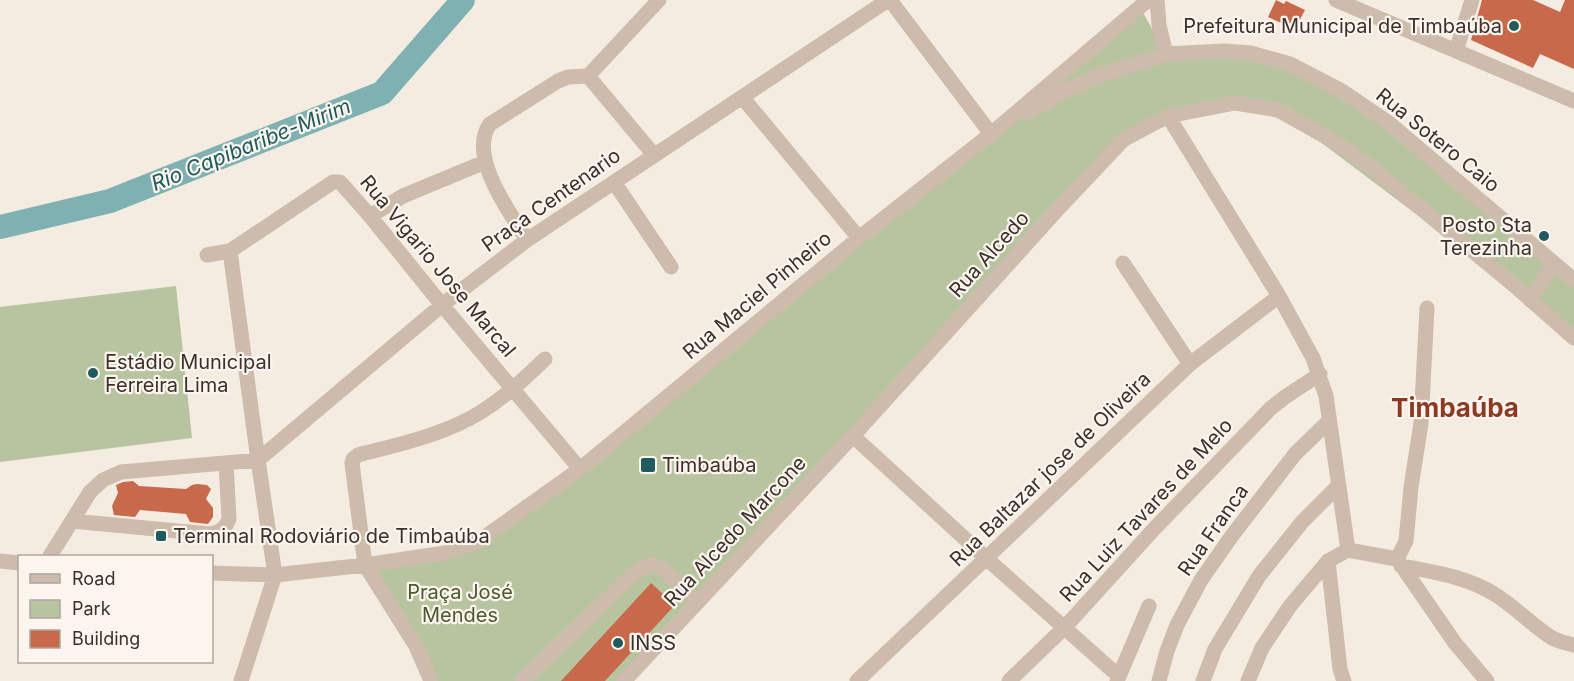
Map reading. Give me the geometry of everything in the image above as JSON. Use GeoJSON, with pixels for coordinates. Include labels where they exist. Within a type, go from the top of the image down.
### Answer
{"type":"FeatureCollection","features":[{"type":"Feature","properties":{"kind":"street"},"geometry":{"type":"LineString","coordinates":[[527,240],[494,183],[485,162],[483,141],[490,124],[558,81],[568,77],[588,76],[658,0]]}},
{"type":"Feature","properties":{"kind":"street"},"geometry":{"type":"LineString","coordinates":[[889,0],[991,134]]}},
{"type":"Feature","properties":{"kind":"street","name":"Praça Centenario"},"geometry":{"type":"LineString","coordinates":[[258,460],[442,305],[527,240],[889,0]]}},
{"type":"Feature","properties":{"kind":"street","name":"Rua Maciel Pinheiro"},"geometry":{"type":"LineString","coordinates":[[213,573],[275,575],[365,565],[445,554],[479,542],[580,469],[860,238],[991,134],[1148,0]]}},
{"type":"Feature","properties":{"kind":"street"},"geometry":{"type":"LineString","coordinates":[[1157,0],[1159,25],[1166,54]]}},
{"type":"Feature","properties":{"kind":"street"},"geometry":{"type":"LineString","coordinates":[[1336,0],[1574,101]]}},
{"type":"Feature","properties":{"kind":"street"},"geometry":{"type":"LineString","coordinates":[[1456,51],[1472,0]]}},
{"type":"Feature","properties":{"kind":"street","name":"Rua Sotero Caio"},"geometry":{"type":"LineString","coordinates":[[991,134],[1096,77],[1166,54],[1224,51],[1251,53],[1290,64],[1342,91],[1389,123],[1574,280]]}},
{"type":"Feature","properties":{"kind":"street"},"geometry":{"type":"LineString","coordinates":[[588,76],[654,155]]}},
{"type":"Feature","properties":{"kind":"street"},"geometry":{"type":"LineString","coordinates":[[742,97],[860,238]]}},
{"type":"Feature","properties":{"kind":"street","name":"Rua Alcedo"},"geometry":{"type":"LineString","coordinates":[[853,436],[1123,140],[1168,116],[1235,103],[1278,110],[1328,138],[1367,164],[1574,338]]}},
{"type":"Feature","properties":{"kind":"street"},"geometry":{"type":"LineString","coordinates":[[1168,116],[1279,296],[1320,374],[1326,396],[1348,550]]}},
{"type":"Feature","properties":{"kind":"street"},"geometry":{"type":"LineString","coordinates":[[370,216],[403,196],[485,162]]}},
{"type":"Feature","properties":{"kind":"street","name":"Rua Vigario Jose Marcal"},"geometry":{"type":"LineString","coordinates":[[207,255],[230,251],[333,182],[340,182],[580,469]]}},
{"type":"Feature","properties":{"kind":"street"},"geometry":{"type":"LineString","coordinates":[[614,182],[671,267]]}},
{"type":"Feature","properties":{"kind":"street"},"geometry":{"type":"LineString","coordinates":[[230,251],[275,575],[241,681]]}},
{"type":"Feature","properties":{"kind":"street"},"geometry":{"type":"LineString","coordinates":[[1123,263],[1190,364]]}},
{"type":"Feature","properties":{"kind":"street"},"geometry":{"type":"LineString","coordinates":[[1530,300],[1554,264]]}},
{"type":"Feature","properties":{"kind":"street","name":"Rua Baltazar jose de Oliveira"},"geometry":{"type":"LineString","coordinates":[[857,681],[1190,364],[1279,296]]}},
{"type":"Feature","properties":{"kind":"street"},"geometry":{"type":"LineString","coordinates":[[1399,563],[1406,541],[1411,487],[1421,423],[1426,308]]}},
{"type":"Feature","properties":{"kind":"street"},"geometry":{"type":"LineString","coordinates":[[430,681],[416,645],[365,565],[352,463],[355,456],[412,441],[451,427],[480,412],[513,388],[545,359]]}},
{"type":"Feature","properties":{"kind":"street","name":"Rua Luiz Tavares de Melo"},"geometry":{"type":"LineString","coordinates":[[1009,681],[1065,627],[1154,529],[1271,408],[1320,374]]}},
{"type":"Feature","properties":{"kind":"street","name":"Rua Franca"},"geometry":{"type":"LineString","coordinates":[[1159,681],[1176,625],[1201,580],[1288,462],[1329,421]]}},
{"type":"Feature","properties":{"kind":"street"},"geometry":{"type":"LineString","coordinates":[[853,436],[1065,627],[1115,676],[1149,606]]}},
{"type":"Feature","properties":{"kind":"street","name":"Rua Alcedo Marcone"},"geometry":{"type":"LineString","coordinates":[[624,681],[853,436]]}},
{"type":"Feature","properties":{"kind":"street"},"geometry":{"type":"LineString","coordinates":[[51,555],[90,492],[103,480],[121,472],[258,460]]}},
{"type":"Feature","properties":{"kind":"street"},"geometry":{"type":"LineString","coordinates":[[72,521],[215,534],[227,524],[229,519],[226,463]]}},
{"type":"Feature","properties":{"kind":"street"},"geometry":{"type":"LineString","coordinates":[[1203,681],[1215,649],[1259,576],[1302,522],[1338,486]]}},
{"type":"Feature","properties":{"kind":"street"},"geometry":{"type":"LineString","coordinates":[[1248,681],[1262,648],[1290,606],[1328,561],[1348,550],[1444,574],[1472,584],[1494,594],[1552,638],[1574,645]]}},
{"type":"Feature","properties":{"kind":"street"},"geometry":{"type":"LineString","coordinates":[[0,561],[18,563]]}},
{"type":"Feature","properties":{"kind":"street"},"geometry":{"type":"LineString","coordinates":[[1328,561],[1342,675],[1328,681]]}},
{"type":"Feature","properties":{"kind":"street"},"geometry":{"type":"LineString","coordinates":[[1399,563],[1455,643],[1487,681]]}},
{"type":"Feature","properties":{"kind":"street"},"geometry":{"type":"LineString","coordinates":[[522,681],[643,567],[660,566],[697,603]]}},
{"type":"Feature","properties":{"kind":"green space","name":"Praça José Mendes"},"geometry":{"type":"Polygon","coordinates":[[[1140,7],[1166,54],[1251,53],[1342,91],[1574,280],[1574,338],[1530,300],[1278,110],[1235,103],[1123,140],[623,681],[434,681],[365,565],[479,541],[1140,7]]]}},
{"type":"Feature","properties":{"kind":"green space","name":"Estádio Municipal Ferreira Lima"},"geometry":{"type":"Polygon","coordinates":[[[176,286],[192,438],[0,462],[0,307],[176,286]]]}},
{"type":"Feature","properties":{"kind":"building"},"geometry":{"type":"Polygon","coordinates":[[[1276,0],[1284,4],[1286,1],[1305,10],[1295,29],[1268,17],[1276,0]]]}},
{"type":"Feature","properties":{"kind":"building","name":"Prefeitura Municipal de Timbaúba"},"geometry":{"type":"Polygon","coordinates":[[[1482,0],[1533,0],[1560,12],[1565,0],[1574,0],[1574,69],[1540,54],[1533,68],[1471,40],[1482,0]]]}},
{"type":"Feature","properties":{"kind":"building"},"geometry":{"type":"Polygon","coordinates":[[[133,481],[139,486],[186,489],[197,484],[207,485],[211,489],[206,499],[213,508],[213,517],[208,524],[190,522],[186,514],[140,510],[135,517],[114,515],[112,506],[118,493],[116,485],[133,481]]]}},
{"type":"Feature","properties":{"kind":"building","name":"INSS"},"geometry":{"type":"Polygon","coordinates":[[[651,583],[675,605],[605,681],[561,681],[651,583]]]}},
{"type":"Feature","properties":{"kind":"waterway","name":"Rio Capibaribe-Mirim"},"geometry":{"type":"LineString","coordinates":[[0,227],[110,201],[382,93],[463,0]]}},
{"type":"Feature","properties":{"kind":"place","name":"Prefeitura Municipal de Timbaúba"},"geometry":{"type":"Point","coordinates":[1514,26]}},
{"type":"Feature","properties":{"kind":"place","name":"Posto Sta Terezinha"},"geometry":{"type":"Point","coordinates":[1544,236]}},
{"type":"Feature","properties":{"kind":"place","name":"Estádio Municipal Ferreira Lima"},"geometry":{"type":"Point","coordinates":[93,373]}},
{"type":"Feature","properties":{"kind":"place","name":"Timbaúba"},"geometry":{"type":"Point","coordinates":[648,465]}},
{"type":"Feature","properties":{"kind":"place","name":"Terminal Rodoviário de Timbaúba"},"geometry":{"type":"Point","coordinates":[161,536]}},
{"type":"Feature","properties":{"kind":"place","name":"INSS"},"geometry":{"type":"Point","coordinates":[618,643]}},
{"type":"Feature","properties":{"kind":"district","name":"Timbaúba"},"geometry":{"type":"Point","coordinates":[1455,408]}}]}
